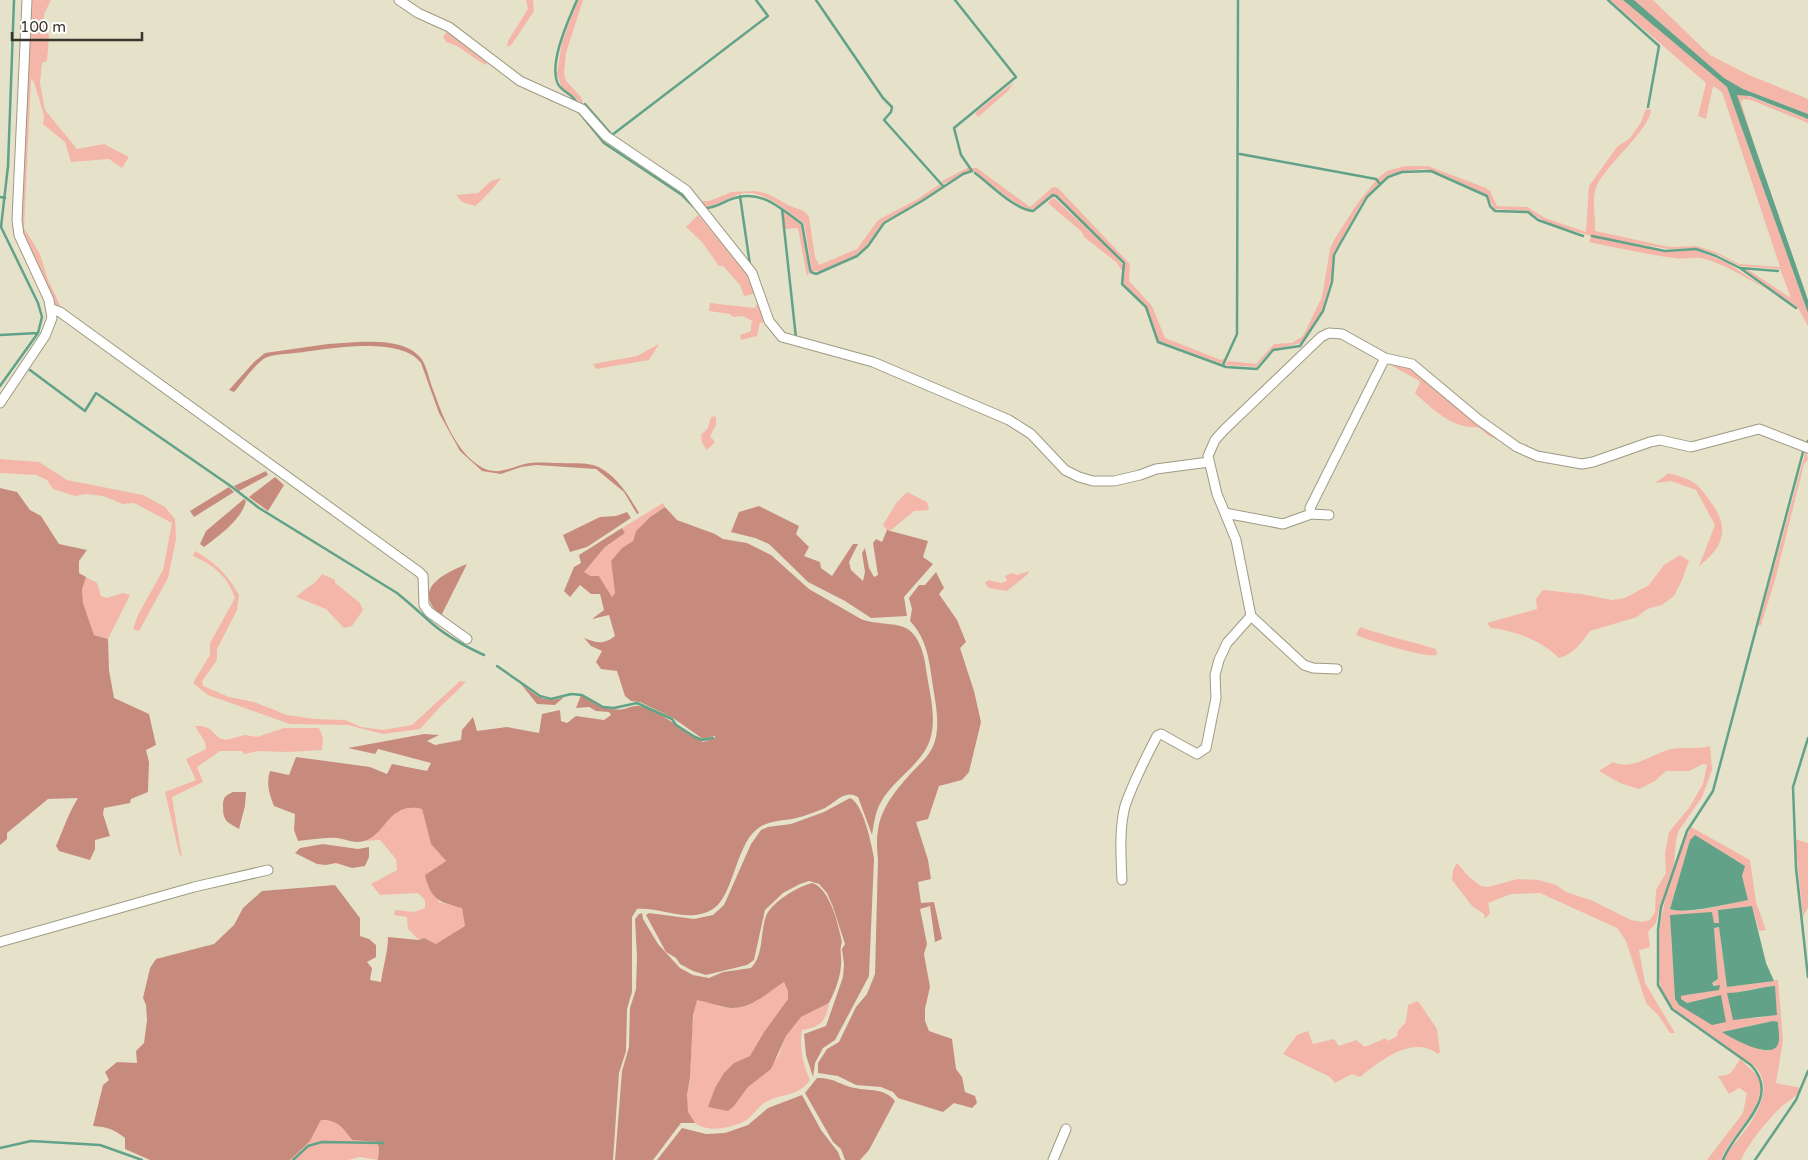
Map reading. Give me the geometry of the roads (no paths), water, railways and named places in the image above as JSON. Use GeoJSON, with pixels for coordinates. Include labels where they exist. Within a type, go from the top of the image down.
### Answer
{"type":"FeatureCollection","features":[{"type":"Feature","properties":{"kind":"street"},"geometry":{"type":"LineString","coordinates":[[0,403],[46,336],[52,318],[52,309],[19,236],[17,220],[27,0]]}},
{"type":"Feature","properties":{"kind":"street"},"geometry":{"type":"LineString","coordinates":[[399,0],[418,13],[449,27],[520,81],[582,109],[606,136],[686,190],[752,273],[769,321],[782,337],[873,362],[1009,420],[1031,434],[1065,470],[1079,477],[1093,481],[1114,481],[1156,469],[1209,462]]}},
{"type":"Feature","properties":{"kind":"street"},"geometry":{"type":"LineString","coordinates":[[52,309],[60,312],[419,572],[423,576],[424,605],[429,612],[467,639]]}},
{"type":"Feature","properties":{"kind":"street"},"geometry":{"type":"LineString","coordinates":[[1337,668],[1313,668],[1304,665],[1251,616],[1236,540],[1211,476],[1208,456],[1215,440],[1245,408],[1321,337],[1329,333],[1342,334],[1385,358],[1412,364],[1479,420],[1517,447],[1537,456],[1588,463],[1660,440],[1691,447],[1759,430],[1808,448]]}},
{"type":"Feature","properties":{"kind":"street"},"geometry":{"type":"LineString","coordinates":[[1310,514],[1310,508],[1385,358]]}},
{"type":"Feature","properties":{"kind":"street"},"geometry":{"type":"LineString","coordinates":[[1225,513],[1283,524],[1310,514],[1329,514]]}},
{"type":"Feature","properties":{"kind":"street"},"geometry":{"type":"LineString","coordinates":[[1122,880],[1121,856],[1125,807],[1142,765],[1157,736],[1161,734],[1198,754],[1206,748],[1216,698],[1215,676],[1219,660],[1227,643],[1251,616]]}},
{"type":"Feature","properties":{"kind":"street"},"geometry":{"type":"LineString","coordinates":[[0,942],[194,887],[268,870]]}},
{"type":"Feature","properties":{"kind":"street"},"geometry":{"type":"LineString","coordinates":[[1053,1160],[1066,1129]]}},
{"type":"Feature","properties":{"kind":"waterway"},"geometry":{"type":"LineString","coordinates":[[0,386],[38,333],[42,317],[38,303],[1,227],[8,166],[14,0]]}},
{"type":"Feature","properties":{"kind":"waterway"},"geometry":{"type":"LineString","coordinates":[[577,0],[561,41],[556,65],[558,84],[577,103]]}},
{"type":"Feature","properties":{"kind":"waterway"},"geometry":{"type":"LineString","coordinates":[[585,104],[612,135],[768,16],[756,0]]}},
{"type":"Feature","properties":{"kind":"waterway"},"geometry":{"type":"LineString","coordinates":[[816,0],[883,98],[892,107],[891,112],[884,120],[943,186]]}},
{"type":"Feature","properties":{"kind":"waterway"},"geometry":{"type":"LineString","coordinates":[[705,208],[714,207],[734,198],[748,196],[765,199],[773,203],[802,224],[810,269],[811,272],[816,274],[857,256],[868,246],[884,223],[963,174],[972,171],[961,155],[954,128],[1016,77],[955,0]]}},
{"type":"Feature","properties":{"kind":"waterway"},"geometry":{"type":"LineString","coordinates":[[1223,365],[1237,334],[1238,0]]}},
{"type":"Feature","properties":{"kind":"waterway"},"geometry":{"type":"LineString","coordinates":[[1608,0],[1659,46],[1648,107]]}},
{"type":"Feature","properties":{"kind":"waterway"},"geometry":{"type":"LineString","coordinates":[[578,111],[604,143],[682,195],[695,208]]}},
{"type":"Feature","properties":{"kind":"waterway"},"geometry":{"type":"LineString","coordinates":[[1240,154],[1376,179],[1380,184]]}},
{"type":"Feature","properties":{"kind":"waterway"},"geometry":{"type":"LineString","coordinates":[[975,173],[1003,196],[1026,210],[1033,211],[1053,195],[1056,196],[1124,263],[1122,284],[1146,307],[1158,342],[1226,367],[1257,369],[1273,350],[1300,346],[1323,311],[1332,282],[1334,255],[1367,197],[1388,177],[1402,172],[1431,171],[1487,196],[1490,206],[1495,211],[1528,212],[1538,220],[1583,236]]}},
{"type":"Feature","properties":{"kind":"waterway"},"geometry":{"type":"LineString","coordinates":[[740,196],[750,265]]}},
{"type":"Feature","properties":{"kind":"waterway"},"geometry":{"type":"LineString","coordinates":[[0,197],[5,198]]}},
{"type":"Feature","properties":{"kind":"waterway"},"geometry":{"type":"LineString","coordinates":[[782,209],[796,338]]}},
{"type":"Feature","properties":{"kind":"waterway"},"geometry":{"type":"LineString","coordinates":[[1592,236],[1665,251],[1696,249],[1716,256],[1740,268],[1796,308]]}},
{"type":"Feature","properties":{"kind":"waterway"},"geometry":{"type":"LineString","coordinates":[[1740,268],[1778,271]]}},
{"type":"Feature","properties":{"kind":"waterway"},"geometry":{"type":"LineString","coordinates":[[0,335],[38,333]]}},
{"type":"Feature","properties":{"kind":"waterway"},"geometry":{"type":"LineString","coordinates":[[30,370],[85,411],[96,393],[232,487],[259,508],[397,593],[440,630],[461,644],[484,655]]}},
{"type":"Feature","properties":{"kind":"waterway"},"geometry":{"type":"LineString","coordinates":[[1723,1160],[1759,1102],[1762,1090],[1759,1078],[1751,1065],[1672,1009],[1658,985],[1658,930],[1661,907],[1687,831],[1713,791],[1803,452]]}},
{"type":"Feature","properties":{"kind":"waterway"},"geometry":{"type":"LineString","coordinates":[[497,666],[540,696],[551,699],[571,694],[582,695],[603,707],[614,708],[637,703],[672,719],[676,725],[695,737],[702,740],[713,738]]}},
{"type":"Feature","properties":{"kind":"waterway"},"geometry":{"type":"LineString","coordinates":[[1808,738],[1793,787],[1796,868],[1808,977]]}},
{"type":"Feature","properties":{"kind":"waterway"},"geometry":{"type":"LineString","coordinates":[[1755,1160],[1796,1100],[1808,1071]]}},
{"type":"Feature","properties":{"kind":"waterway"},"geometry":{"type":"LineString","coordinates":[[0,1148],[31,1141],[100,1145],[142,1160]]}},
{"type":"Feature","properties":{"kind":"waterway"},"geometry":{"type":"LineString","coordinates":[[293,1160],[308,1146],[322,1142],[383,1143]]}}]}
